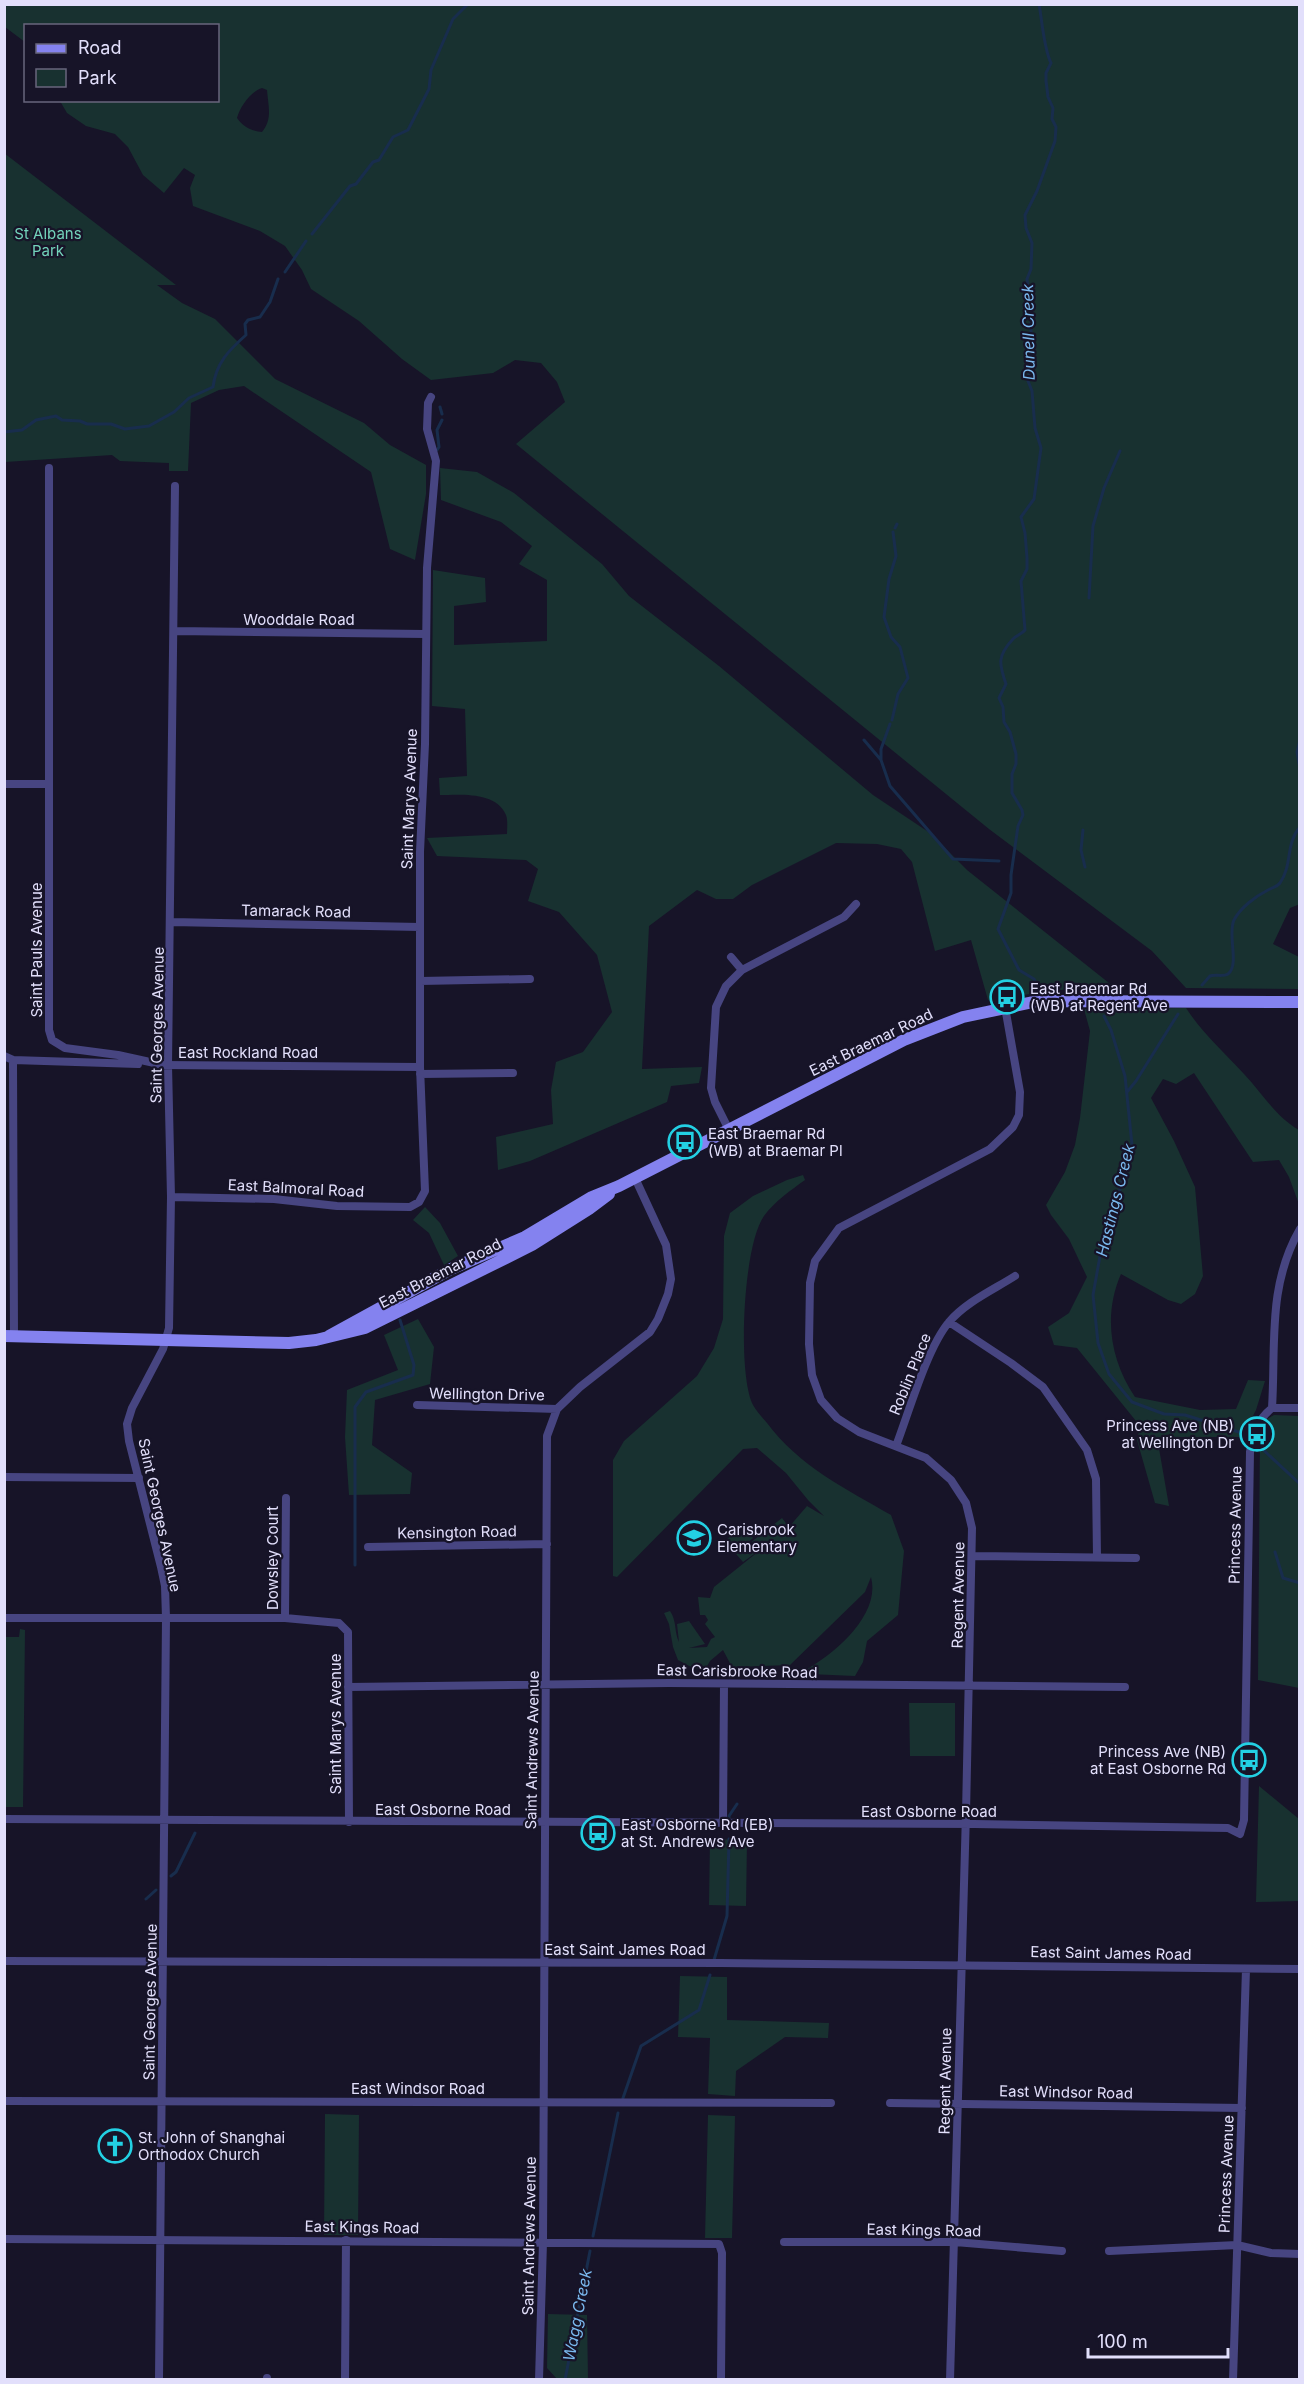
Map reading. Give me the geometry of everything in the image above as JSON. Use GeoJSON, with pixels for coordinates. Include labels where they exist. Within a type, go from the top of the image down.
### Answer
{"type":"FeatureCollection","features":[{"type":"Feature","properties":{"kind":"street","name":"Saint Marys Avenue"},"geometry":{"type":"LineString","coordinates":[[419,1202],[426,1185],[420,1070],[420,927],[427,568],[436,461],[428,429],[428,403],[431,397]]}},
{"type":"Feature","properties":{"kind":"street","name":"Saint Pauls Avenue"},"geometry":{"type":"LineString","coordinates":[[49,468],[50,1030],[52,1040],[65,1048],[118,1055],[164,1065]]}},
{"type":"Feature","properties":{"kind":"street","name":"Saint Georges Avenue"},"geometry":{"type":"LineString","coordinates":[[159,2379],[163,2101],[165,1586],[129,1441],[128,1424],[132,1408],[163,1349],[169,1328],[171,1197],[164,1065],[172,922],[175,486]]}},
{"type":"Feature","properties":{"kind":"street","name":"Wooddale Road"},"geometry":{"type":"LineString","coordinates":[[174,631],[425,634]]}},
{"type":"Feature","properties":{"kind":"street"},"geometry":{"type":"LineString","coordinates":[[4,784],[49,784]]}},
{"type":"Feature","properties":{"kind":"street"},"geometry":{"type":"LineString","coordinates":[[729,1130],[715,1102],[711,1088],[716,1007],[726,986],[742,969],[844,917],[856,904]]}},
{"type":"Feature","properties":{"kind":"street","name":"Tamarack Road"},"geometry":{"type":"LineString","coordinates":[[172,922],[420,927]]}},
{"type":"Feature","properties":{"kind":"street"},"geometry":{"type":"LineString","coordinates":[[732,957],[742,969]]}},
{"type":"Feature","properties":{"kind":"street"},"geometry":{"type":"LineString","coordinates":[[420,981],[530,978]]}},
{"type":"Feature","properties":{"kind":"street","name":"East Braemar Road"},"geometry":{"type":"LineString","coordinates":[[9,1336],[289,1343],[329,1336],[451,1269],[525,1237],[592,1197],[620,1186],[922,1032],[963,1017],[1005,1006],[1055,1000],[1299,1002]]}},
{"type":"Feature","properties":{"kind":"street","name":"Regent Avenue"},"geometry":{"type":"LineString","coordinates":[[950,2379],[972,1528],[966,1503],[951,1480],[926,1458],[859,1432],[837,1418],[820,1400],[812,1375],[809,1344],[810,1283],[815,1261],[839,1228],[990,1149],[1013,1126],[1019,1115],[1020,1092],[1005,1006]]}},
{"type":"Feature","properties":{"kind":"street"},"geometry":{"type":"LineString","coordinates":[[9,1058],[9,1336]]}},
{"type":"Feature","properties":{"kind":"street","name":"East Rockland Road"},"geometry":{"type":"LineString","coordinates":[[9,1058],[164,1065],[513,1073]]}},
{"type":"Feature","properties":{"kind":"street","name":"Saint Andrews Avenue"},"geometry":{"type":"LineString","coordinates":[[539,2379],[543,2242],[547,1436],[558,1409],[580,1387],[650,1332],[668,1294],[671,1279],[666,1245],[635,1178]]}},
{"type":"Feature","properties":{"kind":"street","name":"East Balmoral Road"},"geometry":{"type":"LineString","coordinates":[[171,1197],[274,1198],[337,1206],[410,1207],[419,1202]]}},
{"type":"Feature","properties":{"kind":"street"},"geometry":{"type":"LineString","coordinates":[[1299,1229],[1287,1252],[1274,1312],[1272,1408],[1299,1408]]}},
{"type":"Feature","properties":{"kind":"street","name":"Roblin Place"},"geometry":{"type":"LineString","coordinates":[[896,1446],[936,1341],[949,1322],[961,1311],[1015,1276]]}},
{"type":"Feature","properties":{"kind":"street"},"geometry":{"type":"LineString","coordinates":[[949,1322],[1011,1363],[1042,1387],[1087,1450],[1096,1479],[1097,1557]]}},
{"type":"Feature","properties":{"kind":"street","name":"Wellington Drive"},"geometry":{"type":"LineString","coordinates":[[417,1405],[558,1409]]}},
{"type":"Feature","properties":{"kind":"street","name":"Princess Avenue"},"geometry":{"type":"LineString","coordinates":[[1240,1834],[1244,1820],[1248,1688],[1250,1452],[1253,1434],[1263,1416],[1272,1408]]}},
{"type":"Feature","properties":{"kind":"street"},"geometry":{"type":"LineString","coordinates":[[4,1477],[139,1478]]}},
{"type":"Feature","properties":{"kind":"street","name":"Dowsley Court"},"geometry":{"type":"LineString","coordinates":[[285,1618],[286,1498]]}},
{"type":"Feature","properties":{"kind":"street","name":"Kensington Road"},"geometry":{"type":"LineString","coordinates":[[368,1547],[547,1544]]}},
{"type":"Feature","properties":{"kind":"street"},"geometry":{"type":"LineString","coordinates":[[973,1556],[1136,1558]]}},
{"type":"Feature","properties":{"kind":"street"},"geometry":{"type":"LineString","coordinates":[[4,1618],[285,1618]]}},
{"type":"Feature","properties":{"kind":"street","name":"Saint Marys Avenue"},"geometry":{"type":"LineString","coordinates":[[285,1618],[339,1623],[348,1632],[349,1822]]}},
{"type":"Feature","properties":{"kind":"street","name":"East Carisbrooke Road"},"geometry":{"type":"LineString","coordinates":[[348,1688],[547,1684],[1125,1688]]}},
{"type":"Feature","properties":{"kind":"street"},"geometry":{"type":"LineString","coordinates":[[723,1824],[724,1684]]}},
{"type":"Feature","properties":{"kind":"street","name":"East Osborne Road"},"geometry":{"type":"LineString","coordinates":[[4,1819],[966,1824],[1228,1828],[1240,1834]]}},
{"type":"Feature","properties":{"kind":"street","name":"East Saint James Road"},"geometry":{"type":"LineString","coordinates":[[4,1961],[544,1962],[1299,1969]]}},
{"type":"Feature","properties":{"kind":"street","name":"Princess Avenue"},"geometry":{"type":"LineString","coordinates":[[1233,2379],[1246,1969]]}},
{"type":"Feature","properties":{"kind":"street","name":"East Windsor Road"},"geometry":{"type":"LineString","coordinates":[[4,2101],[831,2103]]}},
{"type":"Feature","properties":{"kind":"street","name":"East Windsor Road"},"geometry":{"type":"LineString","coordinates":[[890,2103],[1242,2108]]}},
{"type":"Feature","properties":{"kind":"street","name":"East Kings Road"},"geometry":{"type":"LineString","coordinates":[[4,2239],[719,2244],[722,2253],[721,2379]]}},
{"type":"Feature","properties":{"kind":"street"},"geometry":{"type":"LineString","coordinates":[[345,2379],[346,2240]]}},
{"type":"Feature","properties":{"kind":"street","name":"East Kings Road"},"geometry":{"type":"LineString","coordinates":[[784,2242],[955,2242],[1062,2251]]}},
{"type":"Feature","properties":{"kind":"street"},"geometry":{"type":"LineString","coordinates":[[1109,2251],[1238,2245],[1272,2253],[1299,2254]]}},
{"type":"Feature","properties":{"kind":"green space"},"geometry":{"type":"Polygon","coordinates":[[[5,4],[1299,5],[1300,904],[1290,908],[1273,944],[1299,957],[1299,989],[1186,988],[1152,951],[989,829],[516,444],[565,402],[557,382],[541,363],[515,360],[493,373],[431,380],[402,359],[359,321],[311,289],[302,270],[285,246],[260,231],[193,206],[190,188],[195,175],[184,168],[164,193],[143,175],[128,147],[115,134],[86,126],[67,113],[61,102],[219,102],[219,24],[24,24],[24,41],[5,27],[5,4]],[[262,88],[246,100],[237,118],[251,130],[262,132],[268,122],[267,90],[262,88]]]}},
{"type":"Feature","properties":{"kind":"green space","name":"St Albans Park"},"geometry":{"type":"Polygon","coordinates":[[[4,153],[176,285],[157,285],[182,303],[215,319],[275,379],[364,423],[390,445],[426,465],[426,494],[415,560],[390,549],[371,472],[244,386],[219,390],[191,403],[188,471],[169,471],[169,463],[120,461],[112,455],[5,462],[4,153]]]}},
{"type":"Feature","properties":{"kind":"green space"},"geometry":{"type":"Polygon","coordinates":[[[440,468],[477,472],[514,493],[602,564],[629,596],[719,666],[873,795],[930,833],[967,870],[1114,987],[1058,990],[988,1000],[971,940],[935,951],[912,862],[901,849],[877,844],[836,843],[752,885],[733,899],[716,899],[697,890],[649,926],[642,1069],[702,1067],[699,1083],[671,1086],[667,1102],[530,1161],[498,1170],[496,1137],[553,1124],[551,1090],[556,1062],[583,1052],[612,1012],[597,955],[559,912],[528,901],[538,869],[526,860],[437,856],[427,838],[507,834],[506,815],[494,802],[477,796],[440,795],[439,778],[467,776],[465,709],[432,706],[433,570],[485,578],[486,602],[454,606],[454,645],[547,641],[547,580],[519,564],[532,546],[501,522],[441,500],[440,468]]]}},
{"type":"Feature","properties":{"kind":"green space"},"geometry":{"type":"Polygon","coordinates":[[[1186,1008],[1207,1035],[1276,1111],[1299,1130],[1300,1207],[1289,1177],[1279,1160],[1253,1162],[1194,1073],[1176,1084],[1163,1079],[1151,1098],[1195,1187],[1203,1276],[1195,1294],[1181,1304],[1168,1300],[1121,1274],[1115,1290],[1111,1321],[1115,1353],[1120,1368],[1135,1397],[1200,1410],[1236,1409],[1248,1380],[1265,1381],[1256,1410],[1242,1437],[1157,1437],[1169,1506],[1155,1503],[1137,1440],[1140,1426],[1077,1348],[1054,1345],[1048,1327],[1069,1313],[1087,1277],[1069,1239],[1046,1205],[1065,1172],[1075,1145],[1090,1031],[1084,1009],[1186,1008]]]}},
{"type":"Feature","properties":{"kind":"green space"},"geometry":{"type":"Polygon","coordinates":[[[803,1175],[805,1180],[783,1196],[764,1216],[751,1253],[744,1339],[748,1389],[756,1410],[794,1452],[840,1486],[891,1515],[904,1551],[898,1615],[867,1641],[863,1662],[855,1676],[809,1674],[806,1670],[830,1654],[862,1619],[869,1605],[872,1591],[871,1577],[865,1592],[790,1665],[732,1667],[723,1650],[710,1661],[706,1668],[695,1669],[678,1660],[664,1613],[670,1611],[679,1642],[677,1624],[689,1621],[705,1644],[689,1648],[707,1647],[711,1639],[715,1637],[705,1624],[708,1620],[705,1615],[700,1615],[698,1597],[710,1598],[714,1587],[764,1547],[743,1562],[736,1554],[782,1518],[789,1527],[807,1506],[824,1516],[786,1473],[757,1448],[743,1449],[617,1577],[613,1576],[613,1460],[624,1441],[697,1376],[714,1348],[723,1319],[724,1236],[730,1213],[753,1196],[803,1175]]]}},
{"type":"Feature","properties":{"kind":"green space"},"geometry":{"type":"Polygon","coordinates":[[[425,1207],[440,1223],[458,1256],[444,1265],[429,1233],[413,1220],[425,1207]]]}},
{"type":"Feature","properties":{"kind":"green space"},"geometry":{"type":"Polygon","coordinates":[[[418,1319],[434,1347],[430,1384],[375,1400],[372,1445],[412,1473],[410,1494],[349,1495],[345,1437],[347,1390],[398,1370],[384,1335],[418,1319]]]}},
{"type":"Feature","properties":{"kind":"green space"},"geometry":{"type":"Polygon","coordinates":[[[1274,1415],[1299,1416],[1299,1688],[1258,1680],[1260,1435],[1267,1419],[1274,1415]]]}},
{"type":"Feature","properties":{"kind":"green space"},"geometry":{"type":"Polygon","coordinates":[[[742,1526],[753,1538],[737,1552],[726,1540],[742,1526]]]}},
{"type":"Feature","properties":{"kind":"green space"},"geometry":{"type":"Polygon","coordinates":[[[20,1629],[25,1630],[23,1807],[5,1807],[5,1637],[19,1637],[20,1629]]]}},
{"type":"Feature","properties":{"kind":"green space"},"geometry":{"type":"Polygon","coordinates":[[[909,1703],[955,1703],[955,1756],[910,1756],[909,1703]]]}},
{"type":"Feature","properties":{"kind":"green space"},"geometry":{"type":"Polygon","coordinates":[[[1259,1786],[1299,1819],[1299,1901],[1256,1902],[1259,1786]]]}},
{"type":"Feature","properties":{"kind":"green space"},"geometry":{"type":"Polygon","coordinates":[[[710,1839],[747,1840],[746,1906],[709,1905],[710,1839]]]}},
{"type":"Feature","properties":{"kind":"green space"},"geometry":{"type":"Polygon","coordinates":[[[680,1976],[727,1977],[727,2020],[829,2023],[828,2038],[785,2037],[736,2071],[735,2096],[708,2094],[710,2038],[678,2037],[680,1976]]]}},
{"type":"Feature","properties":{"kind":"green space"},"geometry":{"type":"Polygon","coordinates":[[[325,2114],[359,2115],[358,2235],[324,2235],[325,2114]]]}},
{"type":"Feature","properties":{"kind":"green space"},"geometry":{"type":"Polygon","coordinates":[[[708,2115],[735,2116],[732,2238],[705,2238],[708,2115]]]}},
{"type":"Feature","properties":{"kind":"green space"},"geometry":{"type":"Polygon","coordinates":[[[548,2314],[587,2315],[588,2379],[557,2379],[547,2368],[548,2314]]]}},
{"type":"Feature","properties":{"kind":"waterway"},"geometry":{"type":"LineString","coordinates":[[312,234],[350,186],[356,184],[373,162],[379,160],[393,137],[408,130],[429,89],[431,70],[453,19],[468,4]]}},
{"type":"Feature","properties":{"kind":"waterway","name":"Dunell Creek"},"geometry":{"type":"LineString","coordinates":[[1038,987],[1034,979],[1019,970],[998,929],[1011,893],[1011,875],[1018,826],[1023,815],[1012,793],[1012,774],[1016,764],[1016,754],[1010,732],[1004,722],[1003,707],[999,698],[1006,684],[1001,660],[1004,650],[1025,630],[1021,581],[1027,569],[1027,558],[1021,517],[1034,499],[1041,448],[1035,428],[1032,391],[1028,381],[1031,367],[1031,311],[1027,279],[1031,269],[1032,243],[1026,228],[1025,215],[1037,191],[1055,141],[1056,127],[1052,119],[1053,108],[1048,97],[1046,73],[1051,63],[1045,43],[1039,4]]}},
{"type":"Feature","properties":{"kind":"waterway"},"geometry":{"type":"LineString","coordinates":[[285,272],[306,241]]}},
{"type":"Feature","properties":{"kind":"waterway"},"geometry":{"type":"LineString","coordinates":[[4,432],[22,430],[36,420],[56,416],[62,420],[80,421],[87,424],[111,424],[125,429],[149,426],[174,412],[189,398],[213,387],[220,364],[246,335],[245,324],[248,320],[260,317],[270,302],[278,279]]}},
{"type":"Feature","properties":{"kind":"waterway"},"geometry":{"type":"LineString","coordinates":[[440,407],[442,414]]}},
{"type":"Feature","properties":{"kind":"waterway"},"geometry":{"type":"LineString","coordinates":[[437,450],[439,447],[437,430],[442,420]]}},
{"type":"Feature","properties":{"kind":"waterway"},"geometry":{"type":"LineString","coordinates":[[1089,598],[1093,526],[1104,488],[1120,451]]}},
{"type":"Feature","properties":{"kind":"waterway"},"geometry":{"type":"LineString","coordinates":[[895,528],[897,524]]}},
{"type":"Feature","properties":{"kind":"waterway"},"geometry":{"type":"LineString","coordinates":[[892,720],[898,694],[908,678],[900,647],[891,637],[884,617],[889,579],[896,556],[893,532]]}},
{"type":"Feature","properties":{"kind":"waterway"},"geometry":{"type":"LineString","coordinates":[[881,760],[881,749],[890,724]]}},
{"type":"Feature","properties":{"kind":"waterway"},"geometry":{"type":"LineString","coordinates":[[864,740],[881,760],[890,786],[953,859],[999,861]]}},
{"type":"Feature","properties":{"kind":"waterway"},"geometry":{"type":"LineString","coordinates":[[1300,740],[1297,752],[1300,769]]}},
{"type":"Feature","properties":{"kind":"waterway"},"geometry":{"type":"LineString","coordinates":[[1202,985],[1210,976],[1228,974],[1233,963],[1232,926],[1234,920],[1249,903],[1280,883],[1286,869],[1292,840],[1300,827]]}},
{"type":"Feature","properties":{"kind":"waterway"},"geometry":{"type":"LineString","coordinates":[[1083,830],[1081,850],[1085,867]]}},
{"type":"Feature","properties":{"kind":"waterway"},"geometry":{"type":"LineString","coordinates":[[1127,1092],[1178,1014]]}},
{"type":"Feature","properties":{"kind":"waterway","name":"Hastings Creek"},"geometry":{"type":"LineString","coordinates":[[1104,1016],[1111,1030],[1125,1076],[1132,1145],[1114,1211],[1104,1234],[1093,1295],[1098,1343],[1109,1374],[1132,1402],[1164,1414],[1185,1415],[1245,1434]]}},
{"type":"Feature","properties":{"kind":"waterway"},"geometry":{"type":"LineString","coordinates":[[355,1565],[355,1407],[366,1392],[413,1375],[414,1365],[400,1320]]}},
{"type":"Feature","properties":{"kind":"waterway","name":"Hastings Creek"},"geometry":{"type":"LineString","coordinates":[[1258,1445],[1300,1484]]}},
{"type":"Feature","properties":{"kind":"waterway"},"geometry":{"type":"LineString","coordinates":[[1275,1552],[1283,1578],[1300,1583]]}},
{"type":"Feature","properties":{"kind":"waterway","name":"Wagg Creek"},"geometry":{"type":"LineString","coordinates":[[729,1821],[729,1816],[737,1804]]}},
{"type":"Feature","properties":{"kind":"waterway"},"geometry":{"type":"LineString","coordinates":[[171,1876],[176,1872],[195,1833]]}},
{"type":"Feature","properties":{"kind":"waterway","name":"Wagg Creek"},"geometry":{"type":"LineString","coordinates":[[714,1960],[727,1916],[729,1839]]}},
{"type":"Feature","properties":{"kind":"waterway"},"geometry":{"type":"LineString","coordinates":[[146,1899],[156,1890]]}},
{"type":"Feature","properties":{"kind":"waterway","name":"Wagg Creek"},"geometry":{"type":"LineString","coordinates":[[623,2098],[641,2046],[699,2010],[710,1975]]}},
{"type":"Feature","properties":{"kind":"waterway","name":"Wagg Creek"},"geometry":{"type":"LineString","coordinates":[[593,2236],[618,2113]]}},
{"type":"Feature","properties":{"kind":"waterway","name":"Wagg Creek"},"geometry":{"type":"LineString","coordinates":[[565,2380],[590,2251]]}},
{"type":"Feature","properties":{"kind":"place","name":"East Braemar Rd (WB) at Regent Ave"},"geometry":{"type":"Point","coordinates":[1007,997]}},
{"type":"Feature","properties":{"kind":"place","name":"East Braemar Rd (WB) at Braemar Pl"},"geometry":{"type":"Point","coordinates":[685,1142]}},
{"type":"Feature","properties":{"kind":"place","name":"Princess Ave (NB) at Wellington Dr"},"geometry":{"type":"Point","coordinates":[1257,1434]}},
{"type":"Feature","properties":{"kind":"place","name":"Carisbrook Elementary"},"geometry":{"type":"Point","coordinates":[694,1538]}},
{"type":"Feature","properties":{"kind":"place","name":"Princess Ave (NB) at East Osborne Rd"},"geometry":{"type":"Point","coordinates":[1249,1760]}},
{"type":"Feature","properties":{"kind":"place","name":"East Osborne Rd (EB) at St. Andrews Ave"},"geometry":{"type":"Point","coordinates":[598,1833]}},
{"type":"Feature","properties":{"kind":"place","name":"St. John of Shanghai Orthodox Church"},"geometry":{"type":"Point","coordinates":[115,2146]}}]}
